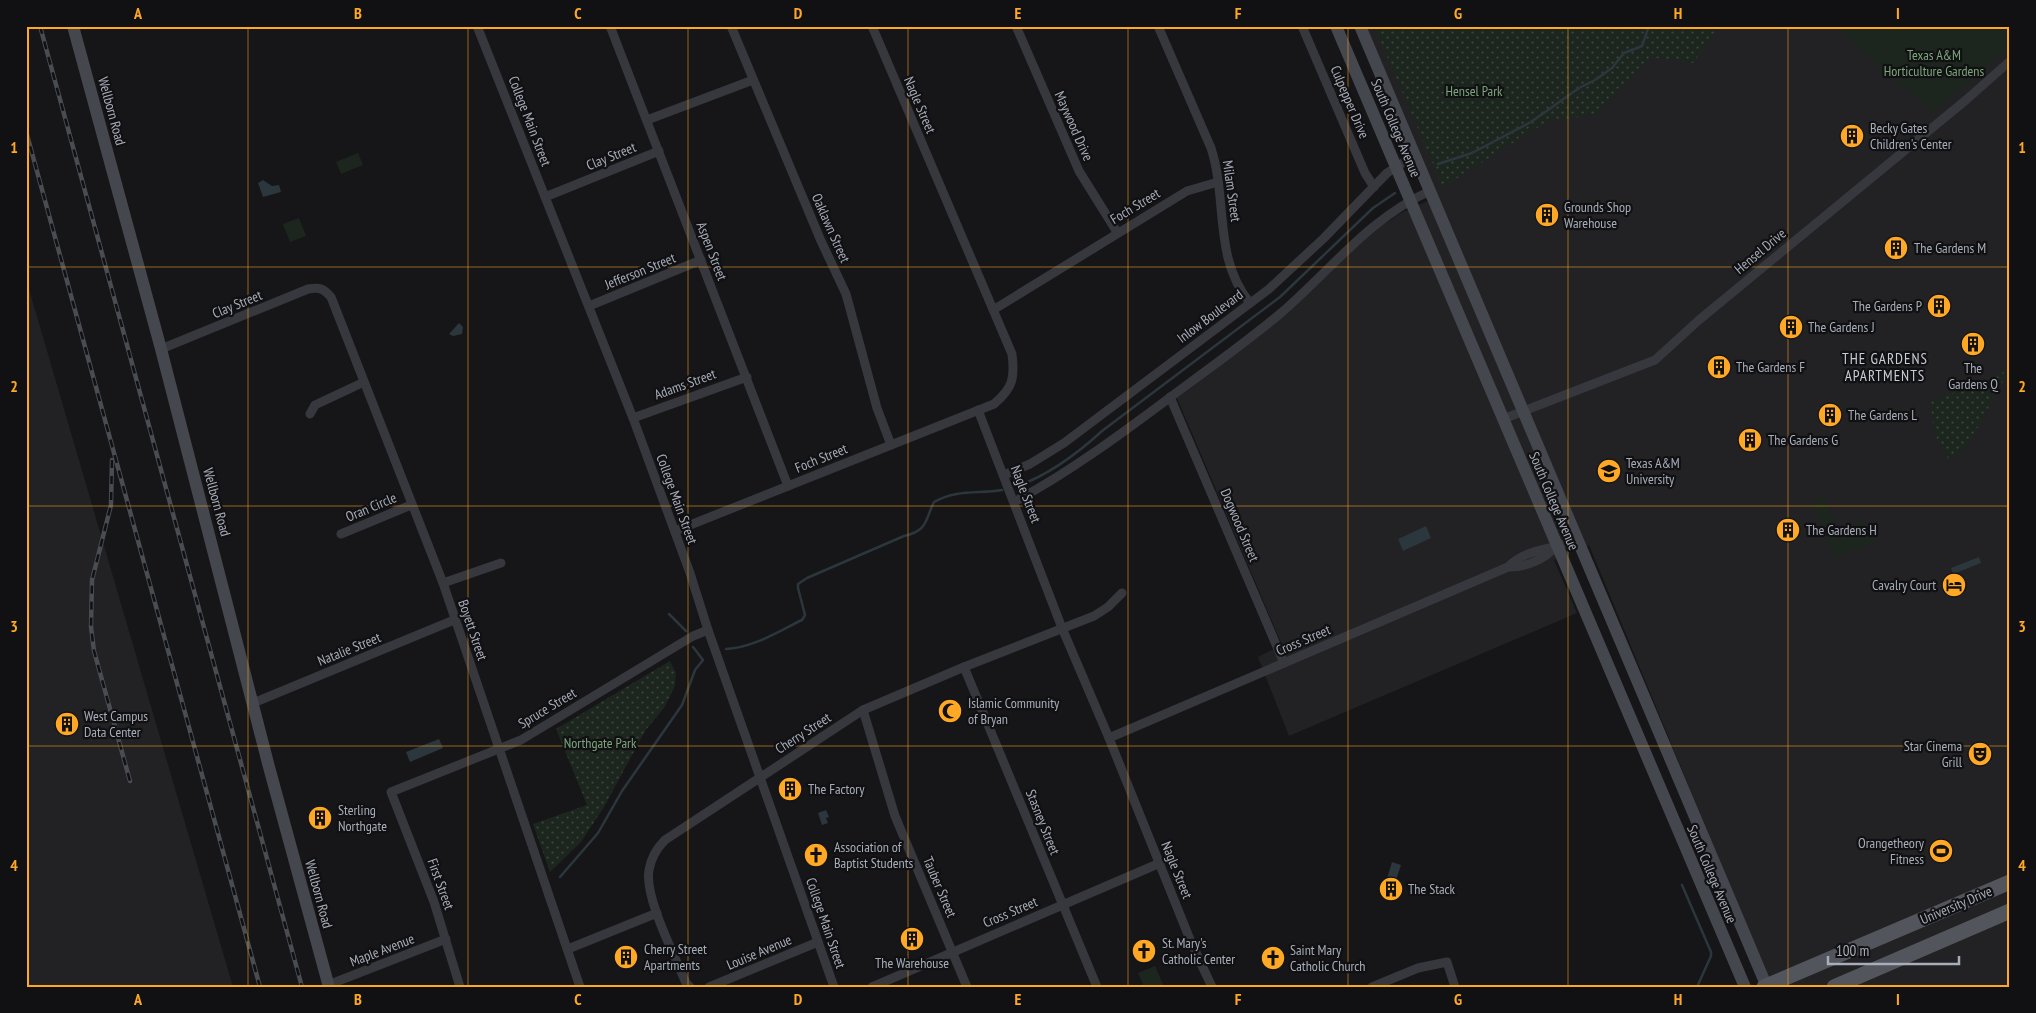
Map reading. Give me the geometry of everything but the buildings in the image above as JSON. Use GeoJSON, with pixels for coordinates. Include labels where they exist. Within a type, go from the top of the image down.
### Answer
{"type":"FeatureCollection","features":[{"type":"Feature","properties":{"kind":"main road","name":"Wellborn Road"},"geometry":{"type":"LineString","coordinates":[[73,26],[161,349],[328,986]]}},
{"type":"Feature","properties":{"kind":"main road","name":"South College Avenue"},"geometry":{"type":"LineString","coordinates":[[1336,26],[1745,987]]}},
{"type":"Feature","properties":{"kind":"main road","name":"South College Avenue"},"geometry":{"type":"LineString","coordinates":[[1360,26],[1766,986]]}},
{"type":"Feature","properties":{"kind":"main road"},"geometry":{"type":"LineString","coordinates":[[1456,308],[1476,299]]}},
{"type":"Feature","properties":{"kind":"main road"},"geometry":{"type":"LineString","coordinates":[[1642,748],[1662,740]]}},
{"type":"Feature","properties":{"kind":"main road","name":"University Drive"},"geometry":{"type":"LineString","coordinates":[[1766,986],[2010,882]]}},
{"type":"Feature","properties":{"kind":"main road","name":"University Drive"},"geometry":{"type":"LineString","coordinates":[[1834,987],[2010,911]]}},
{"type":"Feature","properties":{"kind":"street","name":"College Main Street"},"geometry":{"type":"LineString","coordinates":[[478,26],[633,418],[675,531],[834,987]]}},
{"type":"Feature","properties":{"kind":"street","name":"Aspen Street"},"geometry":{"type":"LineString","coordinates":[[610,26],[788,486]]}},
{"type":"Feature","properties":{"kind":"street","name":"Oaklawn Street"},"geometry":{"type":"LineString","coordinates":[[731,26],[821,241],[846,294],[876,408],[891,445]]}},
{"type":"Feature","properties":{"kind":"street","name":"Nagle Street"},"geometry":{"type":"LineString","coordinates":[[872,26],[1012,354],[1013,380],[1006,394],[994,404],[978,410],[1062,628],[1212,987]]}},
{"type":"Feature","properties":{"kind":"street","name":"Maywood Drive"},"geometry":{"type":"LineString","coordinates":[[1016,26],[1078,171],[1117,232]]}},
{"type":"Feature","properties":{"kind":"street","name":"Milam Street"},"geometry":{"type":"LineString","coordinates":[[1158,26],[1211,148],[1216,164],[1226,257],[1236,283],[1250,303]]}},
{"type":"Feature","properties":{"kind":"street","name":"Culpepper Drive"},"geometry":{"type":"LineString","coordinates":[[1302,26],[1365,173],[1374,187]]}},
{"type":"Feature","properties":{"kind":"street","name":"Hensel Drive"},"geometry":{"type":"LineString","coordinates":[[1503,419],[1656,360],[1699,320],[1966,100],[2010,61]]}},
{"type":"Feature","properties":{"kind":"street"},"geometry":{"type":"LineString","coordinates":[[647,120],[753,80]]}},
{"type":"Feature","properties":{"kind":"street","name":"Clay Street"},"geometry":{"type":"LineString","coordinates":[[545,197],[659,151]]}},
{"type":"Feature","properties":{"kind":"street","name":"Inlow Boulevard"},"geometry":{"type":"LineString","coordinates":[[1004,475],[1030,464],[1064,443],[1250,303],[1298,263],[1396,166],[1415,155]]}},
{"type":"Feature","properties":{"kind":"street","name":"Foch Street"},"geometry":{"type":"LineString","coordinates":[[993,310],[1117,232],[1187,191],[1218,182]]}},
{"type":"Feature","properties":{"kind":"street"},"geometry":{"type":"LineString","coordinates":[[1014,502],[1069,471],[1268,324],[1365,233],[1411,199],[1430,191]]}},
{"type":"Feature","properties":{"kind":"street","name":"Jefferson Street"},"geometry":{"type":"LineString","coordinates":[[589,306],[701,260]]}},
{"type":"Feature","properties":{"kind":"street","name":"Clay Street"},"geometry":{"type":"LineString","coordinates":[[161,349],[308,289],[324,288]]}},
{"type":"Feature","properties":{"kind":"street","name":"Boyett Street"},"geometry":{"type":"LineString","coordinates":[[324,288],[331,297],[443,583],[580,987]]}},
{"type":"Feature","properties":{"kind":"street","name":"Adams Street"},"geometry":{"type":"LineString","coordinates":[[633,418],[746,377]]}},
{"type":"Feature","properties":{"kind":"street"},"geometry":{"type":"LineString","coordinates":[[310,414],[315,405],[364,382]]}},
{"type":"Feature","properties":{"kind":"street","name":"Dogwood Street"},"geometry":{"type":"LineString","coordinates":[[1170,397],[1284,663]]}},
{"type":"Feature","properties":{"kind":"street","name":"Foch Street"},"geometry":{"type":"LineString","coordinates":[[675,531],[978,410]]}},
{"type":"Feature","properties":{"kind":"street","name":"Oran Circle"},"geometry":{"type":"LineString","coordinates":[[342,534],[411,505]]}},
{"type":"Feature","properties":{"kind":"street","name":"Cross Street"},"geometry":{"type":"LineString","coordinates":[[1109,738],[1508,567],[1520,568],[1549,555],[1556,546],[1578,538]]}},
{"type":"Feature","properties":{"kind":"street"},"geometry":{"type":"LineString","coordinates":[[443,583],[501,563]]}},
{"type":"Feature","properties":{"kind":"street","name":"Cherry Street"},"geometry":{"type":"LineString","coordinates":[[690,987],[686,982],[657,913],[648,883],[648,872],[656,849],[665,840],[863,710],[1094,616],[1108,607],[1122,593]]}},
{"type":"Feature","properties":{"kind":"street","name":"Natalie Street"},"geometry":{"type":"LineString","coordinates":[[254,703],[454,620]]}},
{"type":"Feature","properties":{"kind":"street","name":"Spruce Street"},"geometry":{"type":"LineString","coordinates":[[392,792],[521,740],[693,636],[708,630]]}},
{"type":"Feature","properties":{"kind":"street","name":"Stasney Street"},"geometry":{"type":"LineString","coordinates":[[964,668],[1097,987]]}},
{"type":"Feature","properties":{"kind":"street","name":"Tauber Street"},"geometry":{"type":"LineString","coordinates":[[863,710],[874,740],[896,816],[968,987]]}},
{"type":"Feature","properties":{"kind":"street","name":"First Street"},"geometry":{"type":"LineString","coordinates":[[392,792],[434,902],[460,987]]}},
{"type":"Feature","properties":{"kind":"street","name":"Cross Street"},"geometry":{"type":"LineString","coordinates":[[872,987],[1160,863]]}},
{"type":"Feature","properties":{"kind":"street"},"geometry":{"type":"LineString","coordinates":[[568,949],[657,913]]}},
{"type":"Feature","properties":{"kind":"street","name":"Maple Avenue"},"geometry":{"type":"LineString","coordinates":[[328,986],[446,939]]}},
{"type":"Feature","properties":{"kind":"street","name":"Louise Avenue"},"geometry":{"type":"LineString","coordinates":[[710,987],[818,942]]}},
{"type":"Feature","properties":{"kind":"street"},"geometry":{"type":"LineString","coordinates":[[1372,987],[1407,972],[1447,962],[1455,987]]}},
{"type":"Feature","properties":{"kind":"shaded area","name":"Texas A&M University"},"geometry":{"type":"Polygon","coordinates":[[[1366,26],[2010,26],[2010,987],[1774,987],[1738,905],[1589,545],[1554,560],[1577,613],[1289,736],[1258,657],[1282,645],[1177,398],[1374,230],[1403,212],[1437,197],[1366,26]]]}},
{"type":"Feature","properties":{"kind":"shaded area"},"geometry":{"type":"Polygon","coordinates":[[[263,180],[272,186],[279,185],[281,192],[263,197],[258,183],[263,180]]]}},
{"type":"Feature","properties":{"kind":"shaded area"},"geometry":{"type":"Polygon","coordinates":[[[26,279],[233,987],[26,987],[26,279]]]}},
{"type":"Feature","properties":{"kind":"shaded area"},"geometry":{"type":"Polygon","coordinates":[[[459,323],[463,327],[462,334],[453,336],[449,334],[459,323]]]}},
{"type":"Feature","properties":{"kind":"shaded area"},"geometry":{"type":"Polygon","coordinates":[[[1426,526],[1431,538],[1403,551],[1398,539],[1426,526]]]}},
{"type":"Feature","properties":{"kind":"shaded area"},"geometry":{"type":"Polygon","coordinates":[[[1979,557],[1981,563],[1953,574],[1951,568],[1979,557]]]}},
{"type":"Feature","properties":{"kind":"shaded area"},"geometry":{"type":"Polygon","coordinates":[[[439,739],[443,748],[410,762],[406,752],[439,739]]]}},
{"type":"Feature","properties":{"kind":"shaded area"},"geometry":{"type":"Polygon","coordinates":[[[826,810],[829,817],[826,818],[828,823],[822,825],[818,813],[826,810]]]}},
{"type":"Feature","properties":{"kind":"shaded area"},"geometry":{"type":"Polygon","coordinates":[[[1392,862],[1401,865],[1396,880],[1390,883],[1386,882],[1392,862]]]}},
{"type":"Feature","properties":{"kind":"green space","name":"Hensel Park"},"geometry":{"type":"Polygon","coordinates":[[[1374,26],[1721,26],[1693,63],[1651,57],[1596,115],[1548,121],[1443,187],[1374,26]]]}},
{"type":"Feature","properties":{"kind":"green space","name":"Texas A&M Horticulture Gardens"},"geometry":{"type":"Polygon","coordinates":[[[1834,26],[2010,26],[2010,47],[1933,112],[1834,26]]]}},
{"type":"Feature","properties":{"kind":"green space"},"geometry":{"type":"Polygon","coordinates":[[[358,153],[363,165],[341,174],[336,162],[358,153]]]}},
{"type":"Feature","properties":{"kind":"green space"},"geometry":{"type":"Polygon","coordinates":[[[299,218],[306,236],[290,242],[283,224],[299,218]]]}},
{"type":"Feature","properties":{"kind":"green space"},"geometry":{"type":"Polygon","coordinates":[[[2009,370],[1968,445],[1950,461],[1935,433],[1931,402],[2009,370]]]}},
{"type":"Feature","properties":{"kind":"green space"},"geometry":{"type":"Polygon","coordinates":[[[1824,496],[1836,522],[1823,528],[1811,502],[1824,496]]]}},
{"type":"Feature","properties":{"kind":"green space"},"geometry":{"type":"Polygon","coordinates":[[[1864,519],[1874,542],[1835,558],[1826,536],[1864,519]]]}},
{"type":"Feature","properties":{"kind":"green space","name":"Northgate Park"},"geometry":{"type":"Polygon","coordinates":[[[670,661],[676,673],[675,686],[664,708],[645,731],[604,807],[581,842],[550,872],[533,824],[587,805],[556,729],[670,661]]]}},
{"type":"Feature","properties":{"kind":"green space"},"geometry":{"type":"Polygon","coordinates":[[[1155,966],[1164,987],[1144,987],[1138,973],[1155,966]]]}},
{"type":"Feature","properties":{"kind":"waterway"},"geometry":{"type":"LineString","coordinates":[[1438,164],[1472,153],[1531,122],[1579,88],[1612,68],[1624,53],[1642,46],[1649,26]]}},
{"type":"Feature","properties":{"kind":"waterway"},"geometry":{"type":"LineString","coordinates":[[1020,485],[1053,469],[1073,455],[1280,297],[1373,208],[1395,193]]}},
{"type":"Feature","properties":{"kind":"waterway"},"geometry":{"type":"LineString","coordinates":[[726,649],[746,646],[802,620],[805,615],[798,584],[807,578],[918,531],[925,524],[934,502],[951,495],[1002,490]]}},
{"type":"Feature","properties":{"kind":"waterway"},"geometry":{"type":"LineString","coordinates":[[669,614],[686,631]]}},
{"type":"Feature","properties":{"kind":"waterway"},"geometry":{"type":"LineString","coordinates":[[560,877],[598,833],[622,791],[682,705],[695,670],[703,660],[693,647]]}},
{"type":"Feature","properties":{"kind":"waterway"},"geometry":{"type":"LineString","coordinates":[[1682,885],[1711,952],[1697,987]]}},
{"type":"Feature","properties":{"kind":"railway"},"geometry":{"type":"LineString","coordinates":[[40,26],[302,987]]}},
{"type":"Feature","properties":{"kind":"railway"},"geometry":{"type":"LineString","coordinates":[[26,131],[260,987]]}},
{"type":"Feature","properties":{"kind":"railway"},"geometry":{"type":"LineString","coordinates":[[112,460],[111,505],[92,580],[91,627],[94,651],[130,781]]}},
{"type":"Feature","properties":{"kind":"place","name":"Becky Gates Children's Center"},"geometry":{"type":"Point","coordinates":[1852,136]}},
{"type":"Feature","properties":{"kind":"place","name":"Grounds Shop Warehouse"},"geometry":{"type":"Point","coordinates":[1547,215]}},
{"type":"Feature","properties":{"kind":"place","name":"The Gardens M"},"geometry":{"type":"Point","coordinates":[1896,248]}},
{"type":"Feature","properties":{"kind":"place","name":"The Gardens P"},"geometry":{"type":"Point","coordinates":[1939,306]}},
{"type":"Feature","properties":{"kind":"place","name":"The Gardens J"},"geometry":{"type":"Point","coordinates":[1791,327]}},
{"type":"Feature","properties":{"kind":"place","name":"The Gardens Q"},"geometry":{"type":"Point","coordinates":[1973,344]}},
{"type":"Feature","properties":{"kind":"place","name":"The Gardens F"},"geometry":{"type":"Point","coordinates":[1719,367]}},
{"type":"Feature","properties":{"kind":"place","name":"The Gardens L"},"geometry":{"type":"Point","coordinates":[1830,415]}},
{"type":"Feature","properties":{"kind":"place","name":"The Gardens G"},"geometry":{"type":"Point","coordinates":[1750,440]}},
{"type":"Feature","properties":{"kind":"place","name":"Texas A&M University"},"geometry":{"type":"Point","coordinates":[1609,471]}},
{"type":"Feature","properties":{"kind":"place","name":"The Gardens H"},"geometry":{"type":"Point","coordinates":[1788,530]}},
{"type":"Feature","properties":{"kind":"place","name":"Cavalry Court"},"geometry":{"type":"Point","coordinates":[1954,585]}},
{"type":"Feature","properties":{"kind":"place","name":"Islamic Community of Bryan"},"geometry":{"type":"Point","coordinates":[950,711]}},
{"type":"Feature","properties":{"kind":"place","name":"West Campus Data Center"},"geometry":{"type":"Point","coordinates":[67,724]}},
{"type":"Feature","properties":{"kind":"place","name":"Star Cinema Grill"},"geometry":{"type":"Point","coordinates":[1980,754]}},
{"type":"Feature","properties":{"kind":"place","name":"The Factory"},"geometry":{"type":"Point","coordinates":[790,789]}},
{"type":"Feature","properties":{"kind":"place","name":"Sterling Northgate"},"geometry":{"type":"Point","coordinates":[320,818]}},
{"type":"Feature","properties":{"kind":"place","name":"Orangetheory Fitness"},"geometry":{"type":"Point","coordinates":[1941,851]}},
{"type":"Feature","properties":{"kind":"place","name":"Association of Baptist Students"},"geometry":{"type":"Point","coordinates":[816,855]}},
{"type":"Feature","properties":{"kind":"place","name":"The Stack"},"geometry":{"type":"Point","coordinates":[1391,889]}},
{"type":"Feature","properties":{"kind":"place","name":"The Warehouse"},"geometry":{"type":"Point","coordinates":[912,939]}},
{"type":"Feature","properties":{"kind":"place","name":"St. Mary's Catholic Center"},"geometry":{"type":"Point","coordinates":[1144,951]}},
{"type":"Feature","properties":{"kind":"place","name":"Cherry Street Apartments"},"geometry":{"type":"Point","coordinates":[626,957]}},
{"type":"Feature","properties":{"kind":"place","name":"Saint Mary Catholic Church"},"geometry":{"type":"Point","coordinates":[1273,958]}},
{"type":"Feature","properties":{"kind":"district","name":"THE GARDENS APARTMENTS"},"geometry":{"type":"Point","coordinates":[1885,368]}}]}
